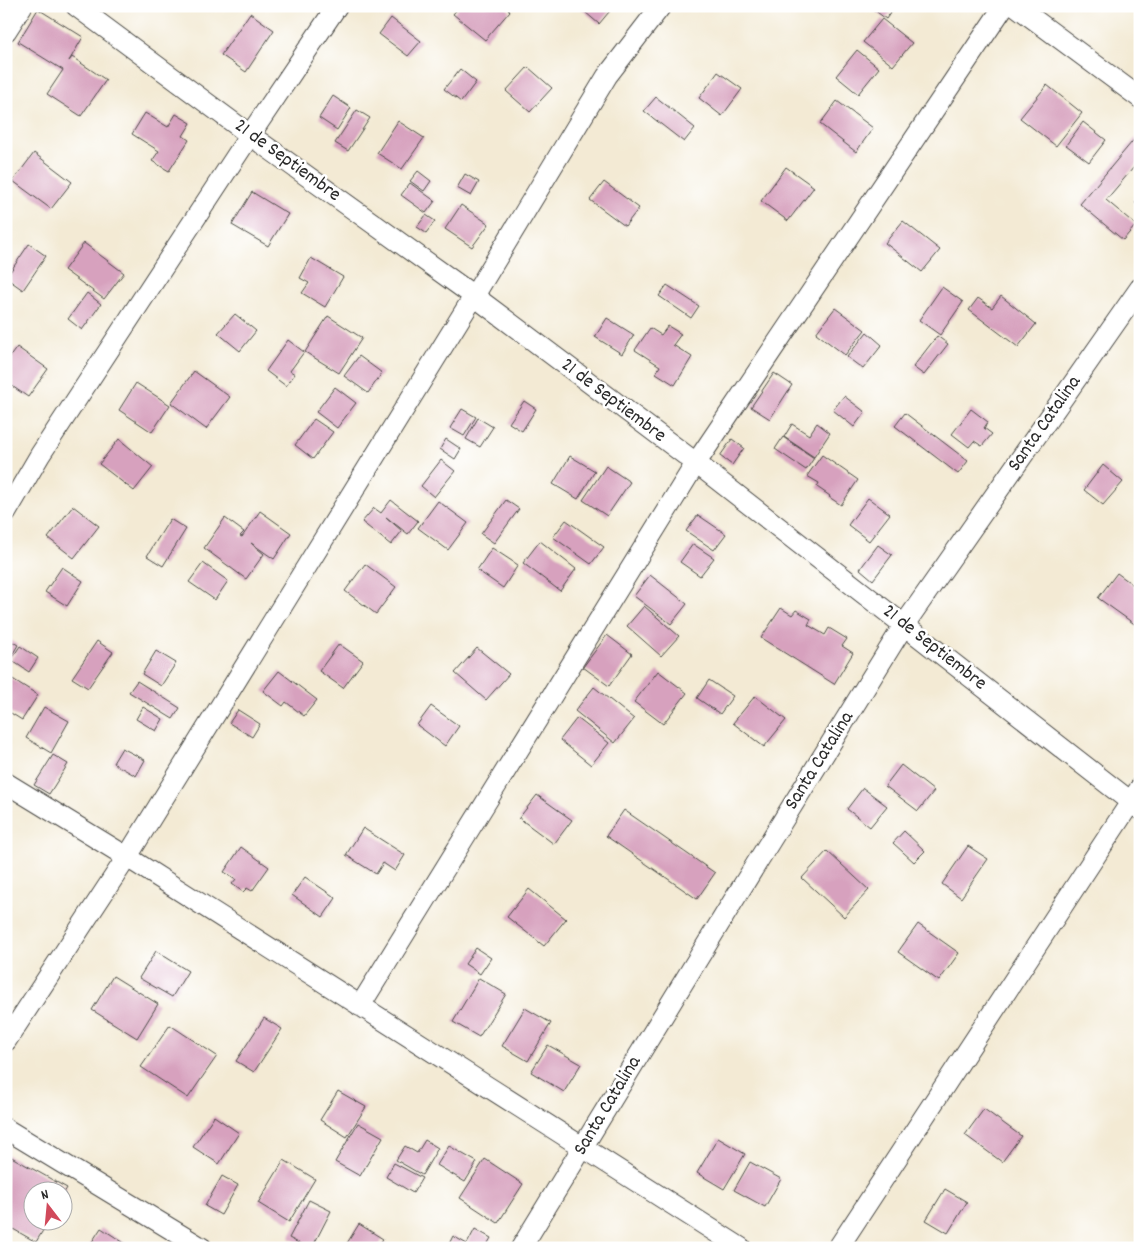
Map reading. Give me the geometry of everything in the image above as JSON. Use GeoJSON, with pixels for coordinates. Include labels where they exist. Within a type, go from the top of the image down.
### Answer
{"type":"FeatureCollection","features":[{"type":"Feature","properties":{"kind":"street"},"geometry":{"type":"LineString","coordinates":[[6,31],[22,6]]}},
{"type":"Feature","properties":{"kind":"street","name":"21 de Septiembre"},"geometry":{"type":"LineString","coordinates":[[76,6],[250,135],[474,296],[696,463],[904,625],[1137,799]]}},
{"type":"Feature","properties":{"kind":"street"},"geometry":{"type":"LineString","coordinates":[[6,513],[40,455],[250,135],[338,6]]}},
{"type":"Feature","properties":{"kind":"street"},"geometry":{"type":"LineString","coordinates":[[6,1041],[126,857],[474,296],[607,76],[661,6]]}},
{"type":"Feature","properties":{"kind":"street"},"geometry":{"type":"LineString","coordinates":[[360,1006],[696,463],[1004,6]]}},
{"type":"Feature","properties":{"kind":"street"},"geometry":{"type":"LineString","coordinates":[[1016,6],[1140,98]]}},
{"type":"Feature","properties":{"kind":"street","name":"Santa Catalina"},"geometry":{"type":"LineString","coordinates":[[521,1248],[904,625],[1140,288]]}},
{"type":"Feature","properties":{"kind":"street"},"geometry":{"type":"LineString","coordinates":[[6,783],[126,857],[741,1248]]}},
{"type":"Feature","properties":{"kind":"street"},"geometry":{"type":"LineString","coordinates":[[838,1248],[1137,799]]}},
{"type":"Feature","properties":{"kind":"street"},"geometry":{"type":"LineString","coordinates":[[6,1129],[202,1248]]}},
{"type":"Feature","properties":{"kind":"building"},"geometry":{"type":"Polygon","coordinates":[[[460,6],[505,6],[510,11],[485,40],[453,14],[460,6]]]}},
{"type":"Feature","properties":{"kind":"building"},"geometry":{"type":"Polygon","coordinates":[[[578,6],[614,6],[599,24],[578,6]]]}},
{"type":"Feature","properties":{"kind":"building"},"geometry":{"type":"Polygon","coordinates":[[[869,6],[895,6],[886,19],[869,6]]]}},
{"type":"Feature","properties":{"kind":"building"},"geometry":{"type":"Polygon","coordinates":[[[38,9],[83,37],[69,61],[72,57],[106,80],[81,116],[47,94],[63,70],[18,42],[38,9]]]}},
{"type":"Feature","properties":{"kind":"building"},"geometry":{"type":"Polygon","coordinates":[[[250,13],[274,30],[246,72],[221,55],[250,13]]]}},
{"type":"Feature","properties":{"kind":"building"},"geometry":{"type":"Polygon","coordinates":[[[391,18],[421,41],[408,56],[379,34],[391,18]]]}},
{"type":"Feature","properties":{"kind":"building"},"geometry":{"type":"Polygon","coordinates":[[[882,19],[912,43],[893,66],[863,42],[882,19]]]}},
{"type":"Feature","properties":{"kind":"building"},"geometry":{"type":"Polygon","coordinates":[[[857,50],[879,68],[858,94],[836,76],[857,50]]]}},
{"type":"Feature","properties":{"kind":"building"},"geometry":{"type":"Polygon","coordinates":[[[528,67],[552,88],[530,112],[506,91],[528,67]]]}},
{"type":"Feature","properties":{"kind":"building"},"geometry":{"type":"Polygon","coordinates":[[[460,69],[476,82],[461,102],[444,89],[460,69]]]}},
{"type":"Feature","properties":{"kind":"building"},"geometry":{"type":"Polygon","coordinates":[[[718,72],[742,89],[722,116],[699,98],[718,72]]]}},
{"type":"Feature","properties":{"kind":"building"},"geometry":{"type":"Polygon","coordinates":[[[1047,85],[1082,113],[1056,146],[1020,118],[1047,85]]]}},
{"type":"Feature","properties":{"kind":"building"},"geometry":{"type":"Polygon","coordinates":[[[333,96],[351,108],[337,130],[319,118],[333,96]]]}},
{"type":"Feature","properties":{"kind":"building"},"geometry":{"type":"Polygon","coordinates":[[[656,97],[695,128],[684,142],[644,111],[656,97]]]}},
{"type":"Feature","properties":{"kind":"building"},"geometry":{"type":"Polygon","coordinates":[[[837,101],[873,128],[856,152],[820,124],[837,101]]]}},
{"type":"Feature","properties":{"kind":"building"},"geometry":{"type":"Polygon","coordinates":[[[357,110],[370,118],[348,151],[335,143],[357,110]]]}},
{"type":"Feature","properties":{"kind":"building"},"geometry":{"type":"Polygon","coordinates":[[[145,113],[168,127],[176,114],[191,123],[183,136],[189,140],[169,171],[152,161],[159,151],[132,134],[145,113]]]}},
{"type":"Feature","properties":{"kind":"building"},"geometry":{"type":"Polygon","coordinates":[[[398,121],[424,138],[402,169],[377,153],[398,121]]]}},
{"type":"Feature","properties":{"kind":"building"},"geometry":{"type":"Polygon","coordinates":[[[1083,122],[1106,140],[1089,162],[1066,145],[1083,122]]]}},
{"type":"Feature","properties":{"kind":"building"},"geometry":{"type":"Polygon","coordinates":[[[1137,136],[1140,139],[1140,160],[1106,200],[1136,225],[1123,240],[1080,204],[1137,136]]]}},
{"type":"Feature","properties":{"kind":"building"},"geometry":{"type":"Polygon","coordinates":[[[34,153],[72,182],[51,209],[13,181],[34,153]]]}},
{"type":"Feature","properties":{"kind":"building"},"geometry":{"type":"Polygon","coordinates":[[[786,167],[814,187],[788,221],[761,201],[786,167]]]}},
{"type":"Feature","properties":{"kind":"building"},"geometry":{"type":"Polygon","coordinates":[[[418,171],[431,181],[424,191],[410,181],[418,171]]]}},
{"type":"Feature","properties":{"kind":"building"},"geometry":{"type":"Polygon","coordinates":[[[465,174],[479,182],[471,196],[457,188],[465,174]]]}},
{"type":"Feature","properties":{"kind":"building"},"geometry":{"type":"Polygon","coordinates":[[[604,182],[639,208],[625,226],[590,200],[604,182]]]}},
{"type":"Feature","properties":{"kind":"building"},"geometry":{"type":"Polygon","coordinates":[[[410,183],[435,201],[426,213],[401,195],[410,183]]]}},
{"type":"Feature","properties":{"kind":"building"},"geometry":{"type":"Polygon","coordinates":[[[252,192],[288,214],[268,246],[232,225],[252,192]]]}},
{"type":"Feature","properties":{"kind":"building"},"geometry":{"type":"Polygon","coordinates":[[[1140,197],[1140,207],[1135,203],[1140,197]]]}},
{"type":"Feature","properties":{"kind":"building"},"geometry":{"type":"Polygon","coordinates":[[[461,205],[489,224],[472,247],[445,229],[461,205]]]}},
{"type":"Feature","properties":{"kind":"building"},"geometry":{"type":"Polygon","coordinates":[[[426,215],[435,221],[426,233],[417,227],[426,215]]]}},
{"type":"Feature","properties":{"kind":"building"},"geometry":{"type":"Polygon","coordinates":[[[903,221],[940,250],[922,272],[885,243],[903,221]]]}},
{"type":"Feature","properties":{"kind":"building"},"geometry":{"type":"Polygon","coordinates":[[[84,243],[124,273],[104,299],[64,270],[84,243]]]}},
{"type":"Feature","properties":{"kind":"building"},"geometry":{"type":"Polygon","coordinates":[[[29,244],[46,256],[23,290],[6,278],[29,244]]]}},
{"type":"Feature","properties":{"kind":"building"},"geometry":{"type":"Polygon","coordinates":[[[311,258],[343,277],[325,307],[302,293],[309,283],[300,278],[311,258]]]}},
{"type":"Feature","properties":{"kind":"building"},"geometry":{"type":"Polygon","coordinates":[[[667,285],[699,306],[691,318],[659,296],[667,285]]]}},
{"type":"Feature","properties":{"kind":"building"},"geometry":{"type":"Polygon","coordinates":[[[942,287],[963,302],[940,335],[919,320],[942,287]]]}},
{"type":"Feature","properties":{"kind":"building"},"geometry":{"type":"Polygon","coordinates":[[[87,293],[101,304],[82,330],[68,319],[87,293]]]}},
{"type":"Feature","properties":{"kind":"building"},"geometry":{"type":"Polygon","coordinates":[[[1001,296],[1036,324],[1018,347],[969,310],[978,298],[992,308],[1001,296]]]}},
{"type":"Feature","properties":{"kind":"building"},"geometry":{"type":"Polygon","coordinates":[[[835,308],[865,330],[845,355],[816,333],[835,308]]]}},
{"type":"Feature","properties":{"kind":"building"},"geometry":{"type":"Polygon","coordinates":[[[235,314],[256,331],[240,351],[218,333],[235,314]]]}},
{"type":"Feature","properties":{"kind":"building"},"geometry":{"type":"Polygon","coordinates":[[[328,316],[362,338],[339,373],[305,352],[328,316]]]}},
{"type":"Feature","properties":{"kind":"building"},"geometry":{"type":"Polygon","coordinates":[[[607,318],[634,335],[622,354],[595,337],[607,318]]]}},
{"type":"Feature","properties":{"kind":"building"},"geometry":{"type":"Polygon","coordinates":[[[668,326],[681,334],[673,345],[692,357],[675,385],[656,373],[660,366],[635,350],[650,328],[661,335],[668,326]]]}},
{"type":"Feature","properties":{"kind":"building"},"geometry":{"type":"Polygon","coordinates":[[[867,332],[882,345],[863,369],[847,357],[867,332]]]}},
{"type":"Feature","properties":{"kind":"building"},"geometry":{"type":"Polygon","coordinates":[[[937,336],[948,344],[924,375],[913,367],[937,336]]]}},
{"type":"Feature","properties":{"kind":"building"},"geometry":{"type":"Polygon","coordinates":[[[288,340],[304,352],[290,371],[295,374],[286,386],[266,371],[288,340]]]}},
{"type":"Feature","properties":{"kind":"building"},"geometry":{"type":"Polygon","coordinates":[[[17,347],[48,369],[28,397],[6,382],[6,362],[17,347]]]}},
{"type":"Feature","properties":{"kind":"building"},"geometry":{"type":"Polygon","coordinates":[[[359,356],[382,373],[368,393],[344,376],[359,356]]]}},
{"type":"Feature","properties":{"kind":"building"},"geometry":{"type":"Polygon","coordinates":[[[194,371],[230,397],[206,429],[171,403],[194,371]]]}},
{"type":"Feature","properties":{"kind":"building"},"geometry":{"type":"Polygon","coordinates":[[[774,373],[792,385],[770,419],[751,407],[774,373]]]}},
{"type":"Feature","properties":{"kind":"building"},"geometry":{"type":"Polygon","coordinates":[[[136,383],[170,405],[152,432],[119,410],[136,383]]]}},
{"type":"Feature","properties":{"kind":"building"},"geometry":{"type":"Polygon","coordinates":[[[335,387],[356,403],[337,428],[316,412],[335,387]]]}},
{"type":"Feature","properties":{"kind":"building"},"geometry":{"type":"Polygon","coordinates":[[[844,396],[865,412],[854,427],[833,410],[844,396]]]}},
{"type":"Feature","properties":{"kind":"building"},"geometry":{"type":"Polygon","coordinates":[[[524,401],[536,409],[522,431],[509,423],[524,401]]]}},
{"type":"Feature","properties":{"kind":"building"},"geometry":{"type":"Polygon","coordinates":[[[462,409],[476,417],[464,436],[450,428],[462,409]]]}},
{"type":"Feature","properties":{"kind":"building"},"geometry":{"type":"Polygon","coordinates":[[[971,409],[988,422],[984,428],[992,434],[982,446],[974,441],[969,447],[952,434],[971,409]]]}},
{"type":"Feature","properties":{"kind":"building"},"geometry":{"type":"Polygon","coordinates":[[[905,413],[968,461],[958,474],[895,426],[905,413]]]}},
{"type":"Feature","properties":{"kind":"building"},"geometry":{"type":"Polygon","coordinates":[[[478,418],[493,427],[480,447],[466,439],[478,418]]]}},
{"type":"Feature","properties":{"kind":"building"},"geometry":{"type":"Polygon","coordinates":[[[314,419],[333,432],[313,459],[295,445],[314,419]]]}},
{"type":"Feature","properties":{"kind":"building"},"geometry":{"type":"Polygon","coordinates":[[[817,423],[830,433],[814,457],[784,437],[792,424],[809,435],[817,423]]]}},
{"type":"Feature","properties":{"kind":"building"},"geometry":{"type":"Polygon","coordinates":[[[783,437],[814,458],[806,470],[775,449],[783,437]]]}},
{"type":"Feature","properties":{"kind":"building"},"geometry":{"type":"Polygon","coordinates":[[[119,439],[153,467],[134,491],[99,464],[119,439]]]}},
{"type":"Feature","properties":{"kind":"building"},"geometry":{"type":"Polygon","coordinates":[[[446,439],[461,449],[455,459],[440,449],[446,439]]]}},
{"type":"Feature","properties":{"kind":"building"},"geometry":{"type":"Polygon","coordinates":[[[732,439],[744,448],[732,465],[720,456],[732,439]]]}},
{"type":"Feature","properties":{"kind":"building"},"geometry":{"type":"Polygon","coordinates":[[[822,455],[858,480],[841,505],[817,487],[819,483],[807,476],[822,455]]]}},
{"type":"Feature","properties":{"kind":"building"},"geometry":{"type":"Polygon","coordinates":[[[570,456],[595,471],[578,499],[553,484],[570,456]]]}},
{"type":"Feature","properties":{"kind":"building"},"geometry":{"type":"Polygon","coordinates":[[[441,460],[455,471],[434,497],[421,486],[441,460]]]}},
{"type":"Feature","properties":{"kind":"building"},"geometry":{"type":"Polygon","coordinates":[[[1103,465],[1123,482],[1103,505],[1084,490],[1103,465]]]}},
{"type":"Feature","properties":{"kind":"building"},"geometry":{"type":"Polygon","coordinates":[[[606,466],[630,482],[607,516],[583,500],[606,466]]]}},
{"type":"Feature","properties":{"kind":"building"},"geometry":{"type":"Polygon","coordinates":[[[868,498],[890,514],[869,541],[848,525],[868,498]]]}},
{"type":"Feature","properties":{"kind":"building"},"geometry":{"type":"Polygon","coordinates":[[[391,500],[418,521],[408,534],[386,517],[402,531],[391,545],[362,522],[374,508],[381,513],[391,500]]]}},
{"type":"Feature","properties":{"kind":"building"},"geometry":{"type":"Polygon","coordinates":[[[506,500],[519,509],[494,543],[481,534],[506,500]]]}},
{"type":"Feature","properties":{"kind":"building"},"geometry":{"type":"Polygon","coordinates":[[[438,501],[468,523],[448,550],[418,528],[438,501]]]}},
{"type":"Feature","properties":{"kind":"building"},"geometry":{"type":"Polygon","coordinates":[[[73,506],[99,526],[74,558],[48,538],[73,506]]]}},
{"type":"Feature","properties":{"kind":"building"},"geometry":{"type":"Polygon","coordinates":[[[260,511],[291,533],[274,559],[251,543],[264,554],[246,579],[204,548],[225,518],[244,532],[240,536],[242,537],[260,511]]]}},
{"type":"Feature","properties":{"kind":"building"},"geometry":{"type":"Polygon","coordinates":[[[698,515],[726,534],[714,550],[686,531],[698,515]]]}},
{"type":"Feature","properties":{"kind":"building"},"geometry":{"type":"Polygon","coordinates":[[[170,519],[186,529],[163,566],[147,556],[170,519]]]}},
{"type":"Feature","properties":{"kind":"building"},"geometry":{"type":"Polygon","coordinates":[[[566,520],[604,547],[591,564],[553,537],[566,520]]]}},
{"type":"Feature","properties":{"kind":"building"},"geometry":{"type":"Polygon","coordinates":[[[540,541],[576,569],[560,591],[523,563],[540,541]]]}},
{"type":"Feature","properties":{"kind":"building"},"geometry":{"type":"Polygon","coordinates":[[[693,544],[714,558],[700,576],[680,562],[693,544]]]}},
{"type":"Feature","properties":{"kind":"building"},"geometry":{"type":"Polygon","coordinates":[[[878,545],[892,555],[873,580],[860,569],[878,545]]]}},
{"type":"Feature","properties":{"kind":"building"},"geometry":{"type":"Polygon","coordinates":[[[492,548],[518,565],[503,588],[477,570],[492,548]]]}},
{"type":"Feature","properties":{"kind":"building"},"geometry":{"type":"Polygon","coordinates":[[[203,563],[228,581],[215,600],[189,582],[203,563]]]}},
{"type":"Feature","properties":{"kind":"building"},"geometry":{"type":"Polygon","coordinates":[[[365,564],[396,587],[376,614],[345,591],[365,564]]]}},
{"type":"Feature","properties":{"kind":"building"},"geometry":{"type":"Polygon","coordinates":[[[62,567],[83,581],[67,606],[45,592],[62,567]]]}},
{"type":"Feature","properties":{"kind":"building"},"geometry":{"type":"Polygon","coordinates":[[[1117,573],[1140,590],[1140,628],[1098,598],[1117,573]]]}},
{"type":"Feature","properties":{"kind":"building"},"geometry":{"type":"Polygon","coordinates":[[[650,575],[687,604],[671,624],[634,596],[650,575]]]}},
{"type":"Feature","properties":{"kind":"building"},"geometry":{"type":"Polygon","coordinates":[[[644,606],[679,636],[661,656],[627,626],[644,606]]]}},
{"type":"Feature","properties":{"kind":"building"},"geometry":{"type":"Polygon","coordinates":[[[781,608],[792,615],[796,610],[811,619],[808,625],[825,635],[829,628],[847,639],[842,646],[853,653],[834,684],[761,638],[781,608]]]}},
{"type":"Feature","properties":{"kind":"building"},"geometry":{"type":"Polygon","coordinates":[[[607,635],[632,654],[609,686],[583,667],[607,635]]]}},
{"type":"Feature","properties":{"kind":"building"},"geometry":{"type":"Polygon","coordinates":[[[6,638],[18,645],[6,665],[6,638]]]}},
{"type":"Feature","properties":{"kind":"building"},"geometry":{"type":"Polygon","coordinates":[[[97,641],[113,652],[88,688],[72,678],[97,641]]]}},
{"type":"Feature","properties":{"kind":"building"},"geometry":{"type":"Polygon","coordinates":[[[339,644],[363,661],[343,688],[319,671],[339,644]]]}},
{"type":"Feature","properties":{"kind":"building"},"geometry":{"type":"Polygon","coordinates":[[[20,646],[38,658],[29,672],[11,660],[20,646]]]}},
{"type":"Feature","properties":{"kind":"building"},"geometry":{"type":"Polygon","coordinates":[[[477,648],[509,674],[486,700],[455,673],[477,648]]]}},
{"type":"Feature","properties":{"kind":"building"},"geometry":{"type":"Polygon","coordinates":[[[156,651],[176,663],[161,686],[142,674],[156,651]]]}},
{"type":"Feature","properties":{"kind":"building"},"geometry":{"type":"Polygon","coordinates":[[[279,671],[317,700],[304,716],[286,702],[283,706],[263,691],[279,671]]]}},
{"type":"Feature","properties":{"kind":"building"},"geometry":{"type":"Polygon","coordinates":[[[658,671],[687,693],[663,724],[634,702],[658,671]]]}},
{"type":"Feature","properties":{"kind":"building"},"geometry":{"type":"Polygon","coordinates":[[[11,678],[38,695],[22,720],[6,710],[6,685],[11,678]]]}},
{"type":"Feature","properties":{"kind":"building"},"geometry":{"type":"Polygon","coordinates":[[[709,680],[733,696],[720,714],[697,698],[709,680]]]}},
{"type":"Feature","properties":{"kind":"building"},"geometry":{"type":"Polygon","coordinates":[[[137,681],[180,708],[173,719],[129,692],[137,681]]]}},
{"type":"Feature","properties":{"kind":"building"},"geometry":{"type":"Polygon","coordinates":[[[594,687],[634,719],[615,743],[575,711],[594,687]]]}},
{"type":"Feature","properties":{"kind":"building"},"geometry":{"type":"Polygon","coordinates":[[[755,696],[786,720],[764,747],[733,723],[755,696]]]}},
{"type":"Feature","properties":{"kind":"building"},"geometry":{"type":"Polygon","coordinates":[[[431,706],[459,726],[445,746],[417,725],[431,706]]]}},
{"type":"Feature","properties":{"kind":"building"},"geometry":{"type":"Polygon","coordinates":[[[44,707],[69,721],[51,753],[26,738],[44,707]]]}},
{"type":"Feature","properties":{"kind":"building"},"geometry":{"type":"Polygon","coordinates":[[[143,707],[163,719],[156,731],[136,719],[143,707]]]}},
{"type":"Feature","properties":{"kind":"building"},"geometry":{"type":"Polygon","coordinates":[[[238,710],[260,724],[252,737],[229,723],[238,710]]]}},
{"type":"Feature","properties":{"kind":"building"},"geometry":{"type":"Polygon","coordinates":[[[577,718],[609,743],[591,765],[560,740],[577,718]]]}},
{"type":"Feature","properties":{"kind":"building"},"geometry":{"type":"Polygon","coordinates":[[[122,748],[145,760],[136,776],[113,763],[122,748]]]}},
{"type":"Feature","properties":{"kind":"building"},"geometry":{"type":"Polygon","coordinates":[[[53,755],[68,764],[49,794],[34,785],[53,755]]]}},
{"type":"Feature","properties":{"kind":"building"},"geometry":{"type":"Polygon","coordinates":[[[901,765],[934,791],[918,811],[885,786],[901,765]]]}},
{"type":"Feature","properties":{"kind":"building"},"geometry":{"type":"Polygon","coordinates":[[[863,788],[887,806],[870,827],[847,809],[863,788]]]}},
{"type":"Feature","properties":{"kind":"building"},"geometry":{"type":"Polygon","coordinates":[[[537,795],[572,820],[554,844],[519,818],[537,795]]]}},
{"type":"Feature","properties":{"kind":"building"},"geometry":{"type":"Polygon","coordinates":[[[624,810],[715,873],[697,899],[606,836],[624,810]]]}},
{"type":"Feature","properties":{"kind":"building"},"geometry":{"type":"Polygon","coordinates":[[[363,828],[405,855],[395,871],[383,863],[376,874],[346,855],[363,828]]]}},
{"type":"Feature","properties":{"kind":"building"},"geometry":{"type":"Polygon","coordinates":[[[904,831],[925,851],[914,862],[893,843],[904,831]]]}},
{"type":"Feature","properties":{"kind":"building"},"geometry":{"type":"Polygon","coordinates":[[[968,846],[988,859],[961,898],[942,884],[968,846]]]}},
{"type":"Feature","properties":{"kind":"building"},"geometry":{"type":"Polygon","coordinates":[[[241,847],[269,867],[252,891],[247,888],[243,892],[232,884],[236,879],[224,872],[241,847]]]}},
{"type":"Feature","properties":{"kind":"building"},"geometry":{"type":"Polygon","coordinates":[[[827,851],[869,890],[844,917],[802,878],[827,851]]]}},
{"type":"Feature","properties":{"kind":"building"},"geometry":{"type":"Polygon","coordinates":[[[305,877],[336,898],[323,917],[292,895],[305,877]]]}},
{"type":"Feature","properties":{"kind":"building"},"geometry":{"type":"Polygon","coordinates":[[[529,889],[566,919],[544,946],[507,917],[529,889]]]}},
{"type":"Feature","properties":{"kind":"building"},"geometry":{"type":"Polygon","coordinates":[[[918,924],[959,953],[939,981],[898,952],[918,924]]]}},
{"type":"Feature","properties":{"kind":"building"},"geometry":{"type":"Polygon","coordinates":[[[476,948],[491,958],[480,974],[465,964],[476,948]]]}},
{"type":"Feature","properties":{"kind":"building"},"geometry":{"type":"Polygon","coordinates":[[[156,951],[188,971],[172,997],[139,978],[156,951]]]}},
{"type":"Feature","properties":{"kind":"building"},"geometry":{"type":"Polygon","coordinates":[[[113,976],[158,1004],[137,1038],[92,1010],[113,976]]]}},
{"type":"Feature","properties":{"kind":"building"},"geometry":{"type":"Polygon","coordinates":[[[479,978],[506,994],[479,1037],[453,1022],[479,978]]]}},
{"type":"Feature","properties":{"kind":"building"},"geometry":{"type":"Polygon","coordinates":[[[525,1008],[551,1023],[528,1061],[502,1046],[525,1008]]]}},
{"type":"Feature","properties":{"kind":"building"},"geometry":{"type":"Polygon","coordinates":[[[264,1018],[282,1029],[254,1072],[236,1061],[264,1018]]]}},
{"type":"Feature","properties":{"kind":"building"},"geometry":{"type":"Polygon","coordinates":[[[170,1025],[217,1056],[188,1098],[141,1067],[170,1025]]]}},
{"type":"Feature","properties":{"kind":"building"},"geometry":{"type":"Polygon","coordinates":[[[548,1045],[581,1064],[564,1092],[531,1072],[548,1045]]]}},
{"type":"Feature","properties":{"kind":"building"},"geometry":{"type":"Polygon","coordinates":[[[338,1091],[366,1107],[347,1137],[320,1120],[338,1091]]]}},
{"type":"Feature","properties":{"kind":"building"},"geometry":{"type":"Polygon","coordinates":[[[984,1109],[1021,1136],[1002,1162],[965,1135],[984,1109]]]}},
{"type":"Feature","properties":{"kind":"building"},"geometry":{"type":"Polygon","coordinates":[[[214,1116],[239,1133],[219,1164],[193,1147],[214,1116]]]}},
{"type":"Feature","properties":{"kind":"building"},"geometry":{"type":"Polygon","coordinates":[[[358,1123],[383,1137],[360,1176],[335,1162],[358,1123]]]}},
{"type":"Feature","properties":{"kind":"building"},"geometry":{"type":"Polygon","coordinates":[[[718,1138],[745,1154],[724,1189],[697,1173],[718,1138]]]}},
{"type":"Feature","properties":{"kind":"building"},"geometry":{"type":"Polygon","coordinates":[[[425,1140],[438,1148],[422,1175],[396,1160],[405,1146],[417,1153],[425,1140]]]}},
{"type":"Feature","properties":{"kind":"building"},"geometry":{"type":"Polygon","coordinates":[[[449,1146],[477,1162],[465,1182],[437,1165],[449,1146]]]}},
{"type":"Feature","properties":{"kind":"building"},"geometry":{"type":"Polygon","coordinates":[[[6,1154],[56,1182],[22,1182],[22,1232],[42,1232],[36,1242],[6,1225],[6,1154]]]}},
{"type":"Feature","properties":{"kind":"building"},"geometry":{"type":"Polygon","coordinates":[[[485,1159],[523,1184],[498,1223],[460,1198],[485,1159]]]}},
{"type":"Feature","properties":{"kind":"building"},"geometry":{"type":"Polygon","coordinates":[[[284,1160],[315,1179],[289,1222],[258,1203],[284,1160]]]}},
{"type":"Feature","properties":{"kind":"building"},"geometry":{"type":"Polygon","coordinates":[[[750,1162],[781,1179],[765,1207],[734,1190],[750,1162]]]}},
{"type":"Feature","properties":{"kind":"building"},"geometry":{"type":"Polygon","coordinates":[[[394,1163],[422,1178],[413,1193],[386,1177],[394,1163]]]}},
{"type":"Feature","properties":{"kind":"building"},"geometry":{"type":"Polygon","coordinates":[[[222,1176],[238,1185],[221,1215],[205,1206],[222,1176]]]}},
{"type":"Feature","properties":{"kind":"building"},"geometry":{"type":"Polygon","coordinates":[[[945,1189],[967,1202],[948,1233],[926,1220],[945,1189]]]}},
{"type":"Feature","properties":{"kind":"building"},"geometry":{"type":"Polygon","coordinates":[[[309,1200],[331,1211],[312,1248],[308,1248],[289,1238],[309,1200]]]}},
{"type":"Feature","properties":{"kind":"building"},"geometry":{"type":"Polygon","coordinates":[[[359,1224],[383,1239],[377,1248],[344,1248],[359,1224]]]}},
{"type":"Feature","properties":{"kind":"building"},"geometry":{"type":"Polygon","coordinates":[[[101,1228],[129,1246],[128,1248],[88,1248],[101,1228]]]}},
{"type":"Feature","properties":{"kind":"building"},"geometry":{"type":"Polygon","coordinates":[[[475,1229],[491,1238],[485,1248],[447,1248],[453,1236],[467,1244],[475,1229]]]}},
{"type":"Feature","properties":{"kind":"building"},"geometry":{"type":"Polygon","coordinates":[[[383,1243],[391,1248],[380,1248],[383,1243]]]}}]}
